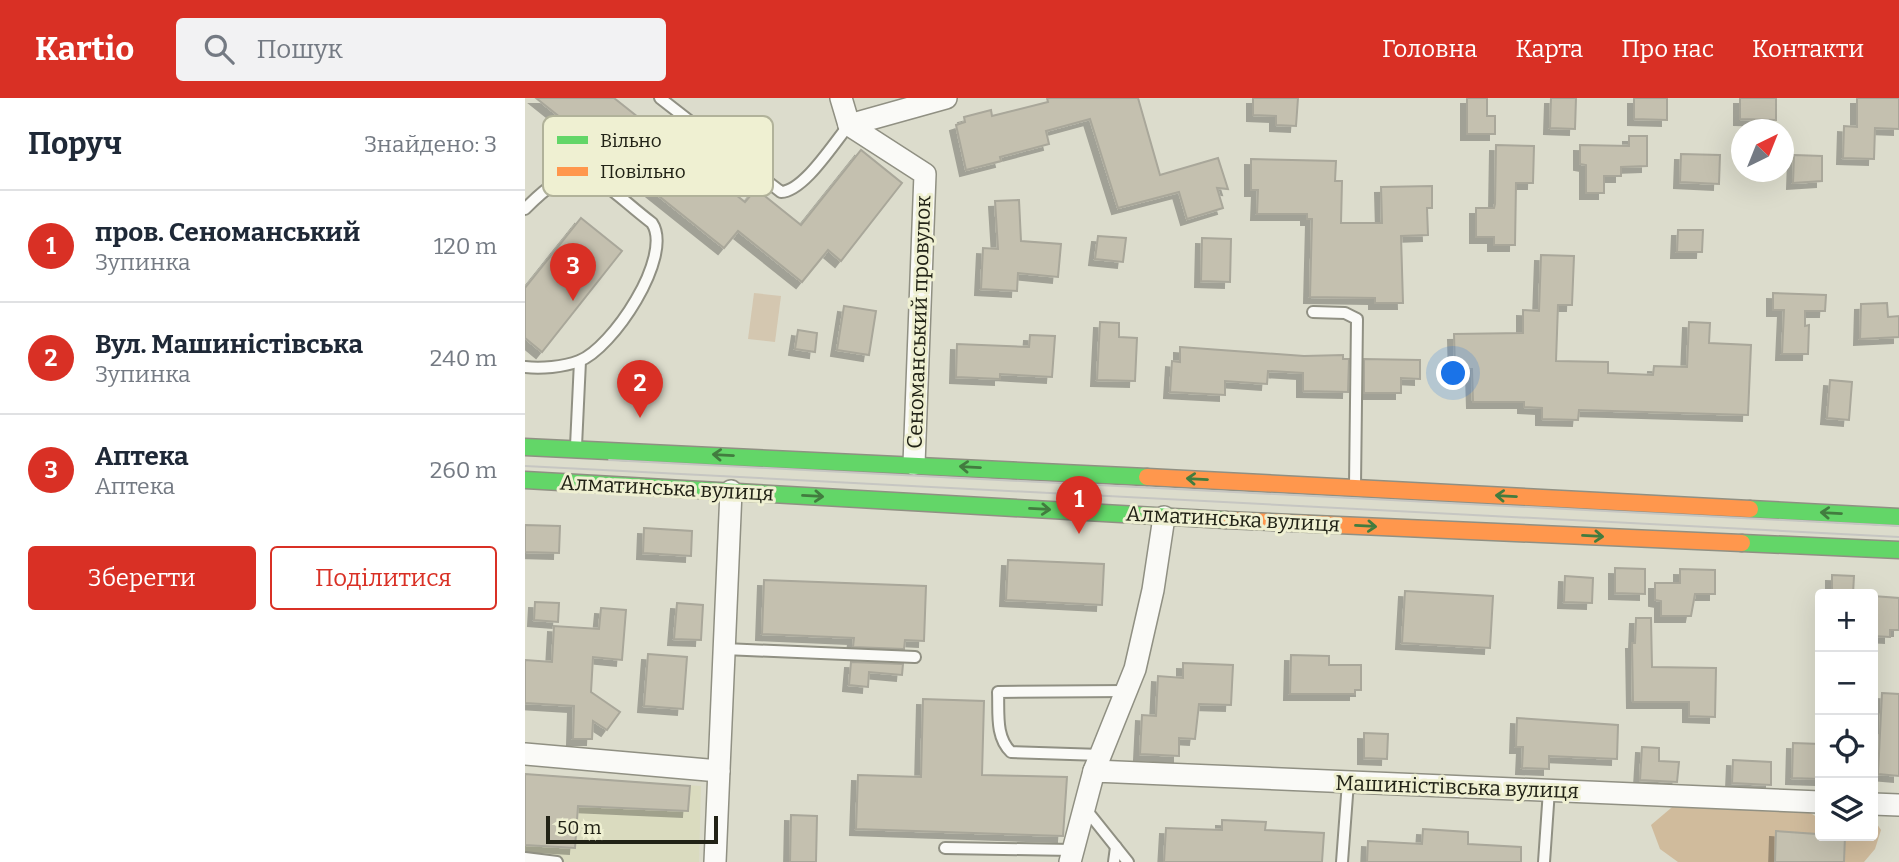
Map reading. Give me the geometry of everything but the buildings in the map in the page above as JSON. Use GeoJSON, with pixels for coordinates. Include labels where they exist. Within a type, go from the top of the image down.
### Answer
{"type":"FeatureCollection","features":[{"type":"Feature","properties":{"kind":"street"},"geometry":{"type":"LineString","coordinates":[[841,98],[849,125],[946,98]]}},
{"type":"Feature","properties":{"kind":"street","name":"Сеноманський провулок"},"geometry":{"type":"LineString","coordinates":[[849,125],[925,174],[913,464]]}},
{"type":"Feature","properties":{"kind":"street","name":"Алматинська вулиця"},"geometry":{"type":"LineString","coordinates":[[525,447],[913,464],[1899,517]]}},
{"type":"Feature","properties":{"kind":"street","name":"Алматинська вулиця"},"geometry":{"type":"LineString","coordinates":[[525,480],[1164,517],[1899,550]]}},
{"type":"Feature","properties":{"kind":"street"},"geometry":{"type":"LineString","coordinates":[[715,862],[731,491]]}},
{"type":"Feature","properties":{"kind":"street"},"geometry":{"type":"LineString","coordinates":[[1071,856],[1097,763],[1135,669],[1153,590],[1164,517]]}},
{"type":"Feature","properties":{"kind":"street"},"geometry":{"type":"LineString","coordinates":[[525,754],[719,771]]}},
{"type":"Feature","properties":{"kind":"street","name":"Машиністівська вулиця"},"geometry":{"type":"LineString","coordinates":[[1097,763],[1348,782],[1815,802]]}},
{"type":"Feature","properties":{"kind":"street"},"geometry":{"type":"LineString","coordinates":[[1878,804],[1899,806]]}},
{"type":"Feature","properties":{"kind":"lane"},"geometry":{"type":"LineString","coordinates":[[660,98],[683,116]]}},
{"type":"Feature","properties":{"kind":"lane"},"geometry":{"type":"LineString","coordinates":[[773,186],[781,192],[791,191],[803,181],[849,125]]}},
{"type":"Feature","properties":{"kind":"lane"},"geometry":{"type":"LineString","coordinates":[[525,209],[543,194]]}},
{"type":"Feature","properties":{"kind":"lane"},"geometry":{"type":"LineString","coordinates":[[525,367],[580,361],[615,330],[637,299],[651,270],[658,242],[657,231],[652,223],[617,196]]}},
{"type":"Feature","properties":{"kind":"lane"},"geometry":{"type":"LineString","coordinates":[[1313,312],[1345,313],[1357,319],[1355,488]]}},
{"type":"Feature","properties":{"kind":"lane"},"geometry":{"type":"LineString","coordinates":[[575,449],[580,361]]}},
{"type":"Feature","properties":{"kind":"lane"},"geometry":{"type":"LineString","coordinates":[[724,649],[915,657]]}},
{"type":"Feature","properties":{"kind":"lane"},"geometry":{"type":"LineString","coordinates":[[1097,763],[1011,752],[1002,744],[998,692],[1127,691]]}},
{"type":"Feature","properties":{"kind":"lane"},"geometry":{"type":"LineString","coordinates":[[1342,862],[1348,782]]}},
{"type":"Feature","properties":{"kind":"lane"},"geometry":{"type":"LineString","coordinates":[[1543,862],[1549,790]]}},
{"type":"Feature","properties":{"kind":"lane"},"geometry":{"type":"LineString","coordinates":[[1084,807],[1128,862]]}},
{"type":"Feature","properties":{"kind":"lane"},"geometry":{"type":"LineString","coordinates":[[1114,862],[1116,847]]}},
{"type":"Feature","properties":{"kind":"lane"},"geometry":{"type":"LineString","coordinates":[[945,848],[1071,856]]}},
{"type":"Feature","properties":{"kind":"lane"},"geometry":{"type":"LineString","coordinates":[[525,858],[557,862]]}},
{"type":"Feature","properties":{"kind":"shaded area"},"geometry":{"type":"Polygon","coordinates":[[[754,293],[781,296],[775,342],[748,339],[754,293]]]}},
{"type":"Feature","properties":{"kind":"shaded area"},"geometry":{"type":"Polygon","coordinates":[[[525,774],[701,786],[699,862],[525,862],[525,774]]]}},
{"type":"Feature","properties":{"kind":"shaded area"},"geometry":{"type":"Polygon","coordinates":[[[1677,803],[1804,809],[1815,816],[1815,841],[1878,841],[1875,849],[1864,862],[1678,862],[1660,849],[1651,825],[1677,803]]]}},
{"type":"Feature","properties":{"kind":"tram line"},"geometry":{"type":"LineString","coordinates":[[609,460],[1899,526]]}},
{"type":"Feature","properties":{"kind":"tram line"},"geometry":{"type":"LineString","coordinates":[[525,466],[1899,537]]}},
{"type":"Feature","properties":{"kind":"traffic: fast"},"geometry":{"type":"LineString","coordinates":[[525,447],[1147,477]]}},
{"type":"Feature","properties":{"kind":"traffic: fast"},"geometry":{"type":"LineString","coordinates":[[525,480],[1226,520]]}},
{"type":"Feature","properties":{"kind":"traffic: fast"},"geometry":{"type":"LineString","coordinates":[[1750,509],[1899,517]]}},
{"type":"Feature","properties":{"kind":"traffic: fast"},"geometry":{"type":"LineString","coordinates":[[1742,543],[1899,550]]}},
{"type":"Feature","properties":{"kind":"traffic: slow"},"geometry":{"type":"LineString","coordinates":[[1147,477],[1750,509]]}},
{"type":"Feature","properties":{"kind":"traffic: slow"},"geometry":{"type":"LineString","coordinates":[[1226,520],[1742,543]]}},
{"type":"Feature","properties":{"kind":"place","name":"Аптека"},"geometry":{"type":"Point","coordinates":[573,301]}},
{"type":"Feature","properties":{"kind":"place","name":"Вул. Машиністівська"},"geometry":{"type":"Point","coordinates":[640,418]}},
{"type":"Feature","properties":{"kind":"place","name":"пров. Сеноманський"},"geometry":{"type":"Point","coordinates":[1079,534]}}]}
